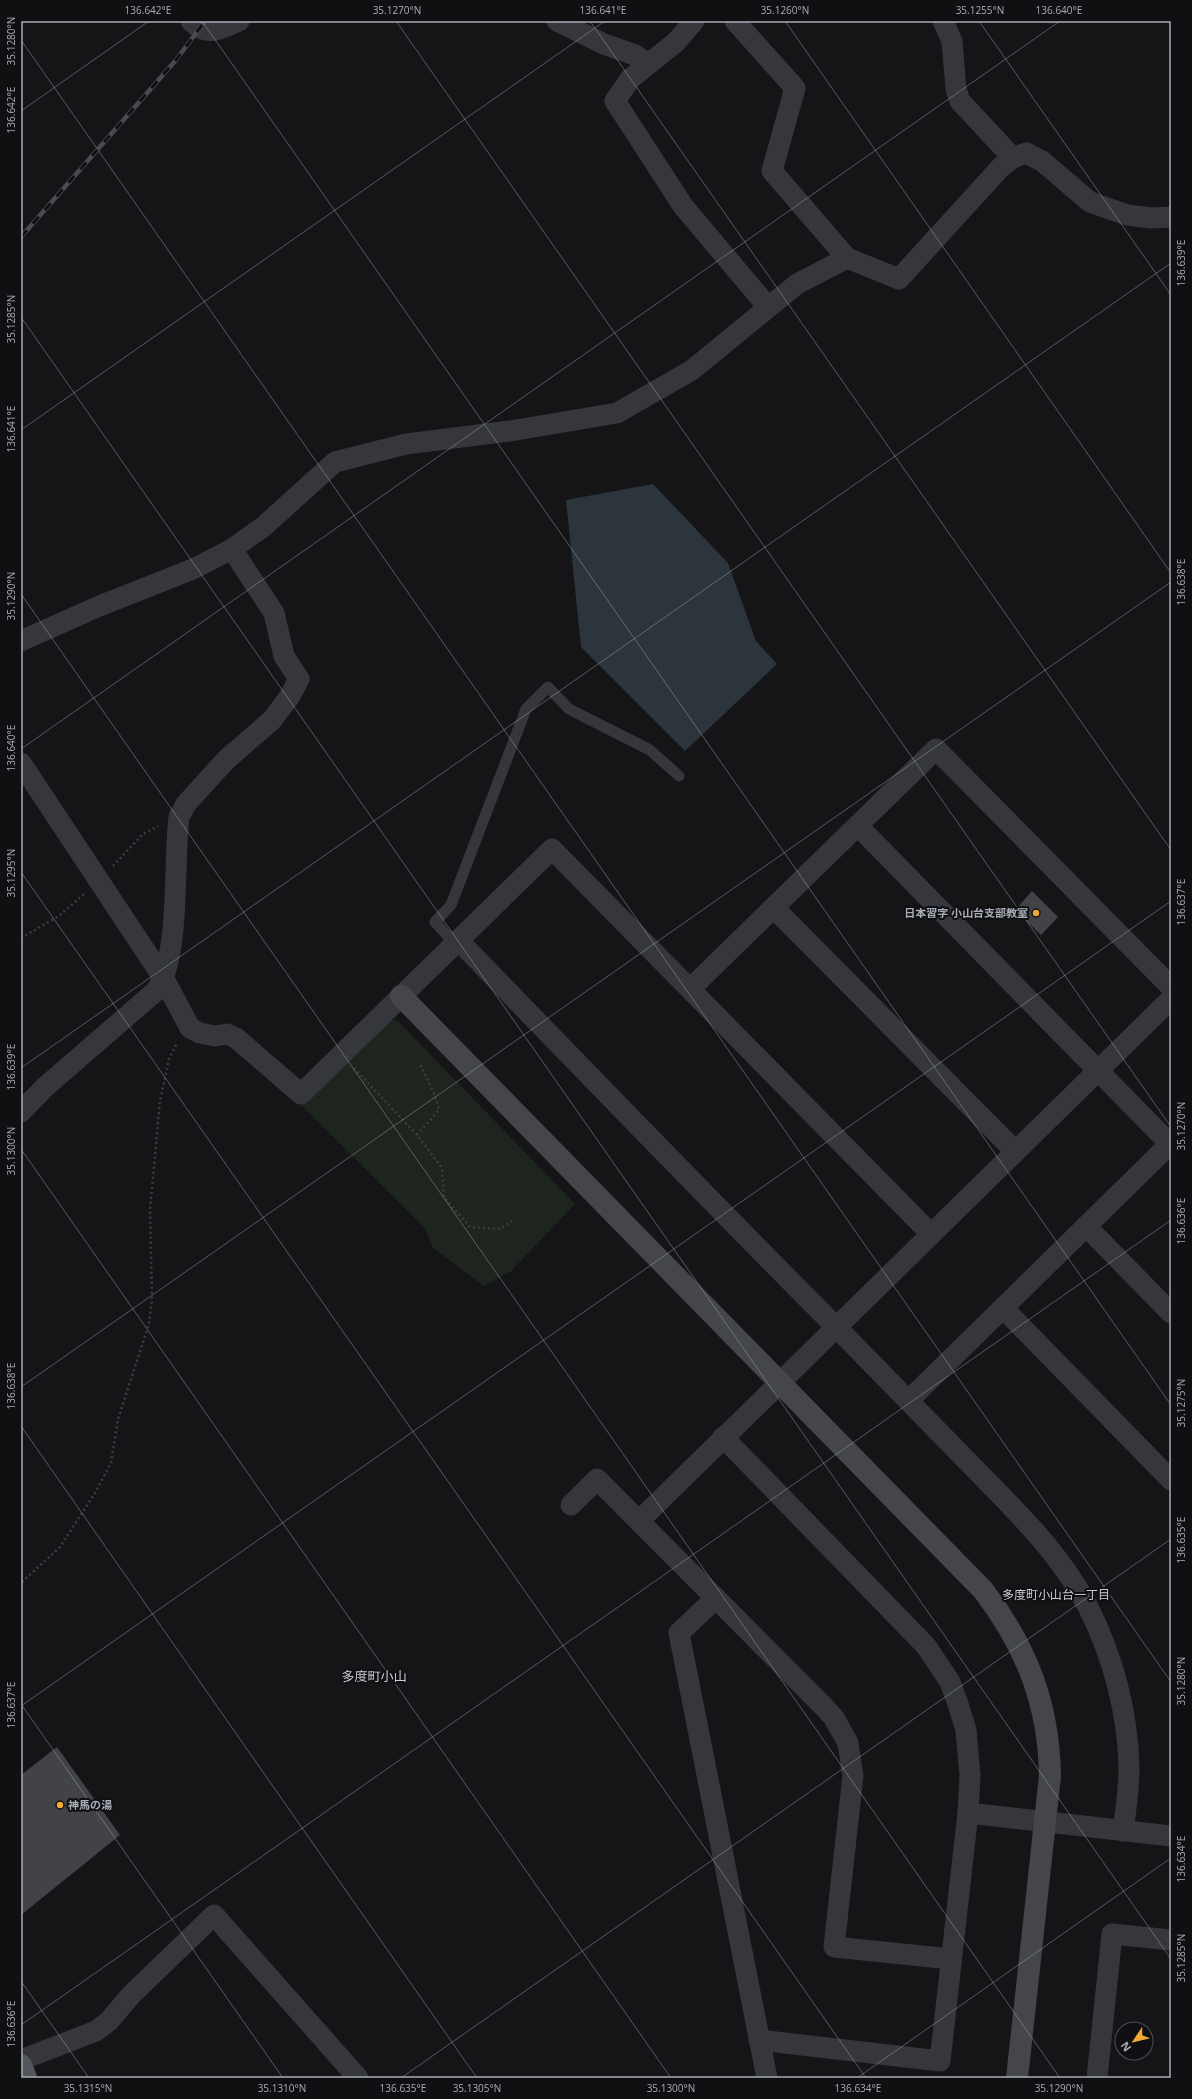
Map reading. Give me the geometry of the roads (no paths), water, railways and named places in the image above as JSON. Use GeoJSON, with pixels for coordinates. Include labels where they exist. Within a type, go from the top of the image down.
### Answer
{"type":"FeatureCollection","features":[{"type":"Feature","properties":{"kind":"main road"},"geometry":{"type":"LineString","coordinates":[[21,2064],[26,2078]]}},
{"type":"Feature","properties":{"kind":"street"},"geometry":{"type":"LineString","coordinates":[[191,21],[199,29],[205,31],[216,31],[239,21]]}},
{"type":"Feature","properties":{"kind":"street"},"geometry":{"type":"LineString","coordinates":[[557,21],[604,44],[635,55],[647,64]]}},
{"type":"Feature","properties":{"kind":"street"},"geometry":{"type":"LineString","coordinates":[[694,21],[676,42],[630,79],[615,101],[683,206],[768,307]]}},
{"type":"Feature","properties":{"kind":"street"},"geometry":{"type":"LineString","coordinates":[[735,21],[795,88],[772,171],[847,258],[899,279],[1001,167],[1013,158],[1026,153],[1042,161],[1090,202],[1128,215],[1151,218],[1171,217]]}},
{"type":"Feature","properties":{"kind":"street"},"geometry":{"type":"LineString","coordinates":[[944,21],[952,41],[956,89],[960,101],[1013,158]]}},
{"type":"Feature","properties":{"kind":"street"},"geometry":{"type":"LineString","coordinates":[[21,641],[97,607],[193,569],[232,549],[263,527],[335,462],[406,444],[510,431],[617,414],[692,370],[796,284],[847,258]]}},
{"type":"Feature","properties":{"kind":"street"},"geometry":{"type":"LineString","coordinates":[[21,1112],[45,1087],[156,991],[164,979],[172,938],[179,817],[186,804],[226,760],[272,720],[290,696],[299,679],[284,656],[274,613],[232,549]]}},
{"type":"Feature","properties":{"kind":"street"},"geometry":{"type":"LineString","coordinates":[[690,989],[936,749],[1171,987]]}},
{"type":"Feature","properties":{"kind":"street"},"geometry":{"type":"LineString","coordinates":[[21,763],[164,979],[190,1028],[200,1033],[215,1036],[227,1034],[236,1038],[301,1094],[552,849],[930,1234]]}},
{"type":"Feature","properties":{"kind":"street"},"geometry":{"type":"LineString","coordinates":[[858,826],[1171,1144],[909,1400]]}},
{"type":"Feature","properties":{"kind":"street"},"geometry":{"type":"LineString","coordinates":[[774,908],[1015,1152]]}},
{"type":"Feature","properties":{"kind":"street"},"geometry":{"type":"LineString","coordinates":[[456,942],[909,1400],[1051,1549],[1073,1580],[1089,1608],[1111,1662],[1124,1717],[1129,1766],[1128,1794],[1123,1831]]}},
{"type":"Feature","properties":{"kind":"street"},"geometry":{"type":"LineString","coordinates":[[401,996],[982,1590],[1005,1620],[1029,1664],[1046,1724],[1050,1751],[1050,1776],[1046,1823],[1017,2078]]}},
{"type":"Feature","properties":{"kind":"street"},"geometry":{"type":"LineString","coordinates":[[640,1520],[1171,999]]}},
{"type":"Feature","properties":{"kind":"street"},"geometry":{"type":"LineString","coordinates":[[1086,1226],[1171,1313]]}},
{"type":"Feature","properties":{"kind":"street"},"geometry":{"type":"LineString","coordinates":[[1003,1308],[1171,1480]]}},
{"type":"Feature","properties":{"kind":"street"},"geometry":{"type":"LineString","coordinates":[[723,1437],[911,1629],[939,1664],[950,1682],[966,1730],[970,1776],[968,1814],[940,2061],[759,2040]]}},
{"type":"Feature","properties":{"kind":"street"},"geometry":{"type":"LineString","coordinates":[[571,1505],[597,1479],[640,1520],[834,1718],[848,1743],[853,1776],[834,1946],[952,1959]]}},
{"type":"Feature","properties":{"kind":"street"},"geometry":{"type":"LineString","coordinates":[[716,1598],[678,1633],[767,2078]]}},
{"type":"Feature","properties":{"kind":"street"},"geometry":{"type":"LineString","coordinates":[[968,1814],[1171,1836]]}},
{"type":"Feature","properties":{"kind":"street"},"geometry":{"type":"LineString","coordinates":[[21,2060],[71,2042],[96,2031],[109,2021],[131,1995],[214,1915],[358,2078]]}},
{"type":"Feature","properties":{"kind":"street"},"geometry":{"type":"LineString","coordinates":[[1097,2078],[1112,1934],[1171,1940]]}},
{"type":"Feature","properties":{"kind":"lane"},"geometry":{"type":"LineString","coordinates":[[456,942],[435,922],[451,905],[526,709],[548,687],[569,709],[650,750],[661,758],[679,776]]}},
{"type":"Feature","properties":{"kind":"railway"},"geometry":{"type":"LineString","coordinates":[[21,237],[176,60],[205,21]]}},
{"type":"Feature","properties":{"kind":"place","name":"日本習字 小山台支部教室"},"geometry":{"type":"Point","coordinates":[1036,913]}},
{"type":"Feature","properties":{"kind":"place","name":"神馬の湯"},"geometry":{"type":"Point","coordinates":[60,1805]}},
{"type":"Feature","properties":{"kind":"district","name":"多度町小山台一丁目"},"geometry":{"type":"Point","coordinates":[1056,1595]}},
{"type":"Feature","properties":{"kind":"district","name":"多度町小山"},"geometry":{"type":"Point","coordinates":[374,1676]}}]}
